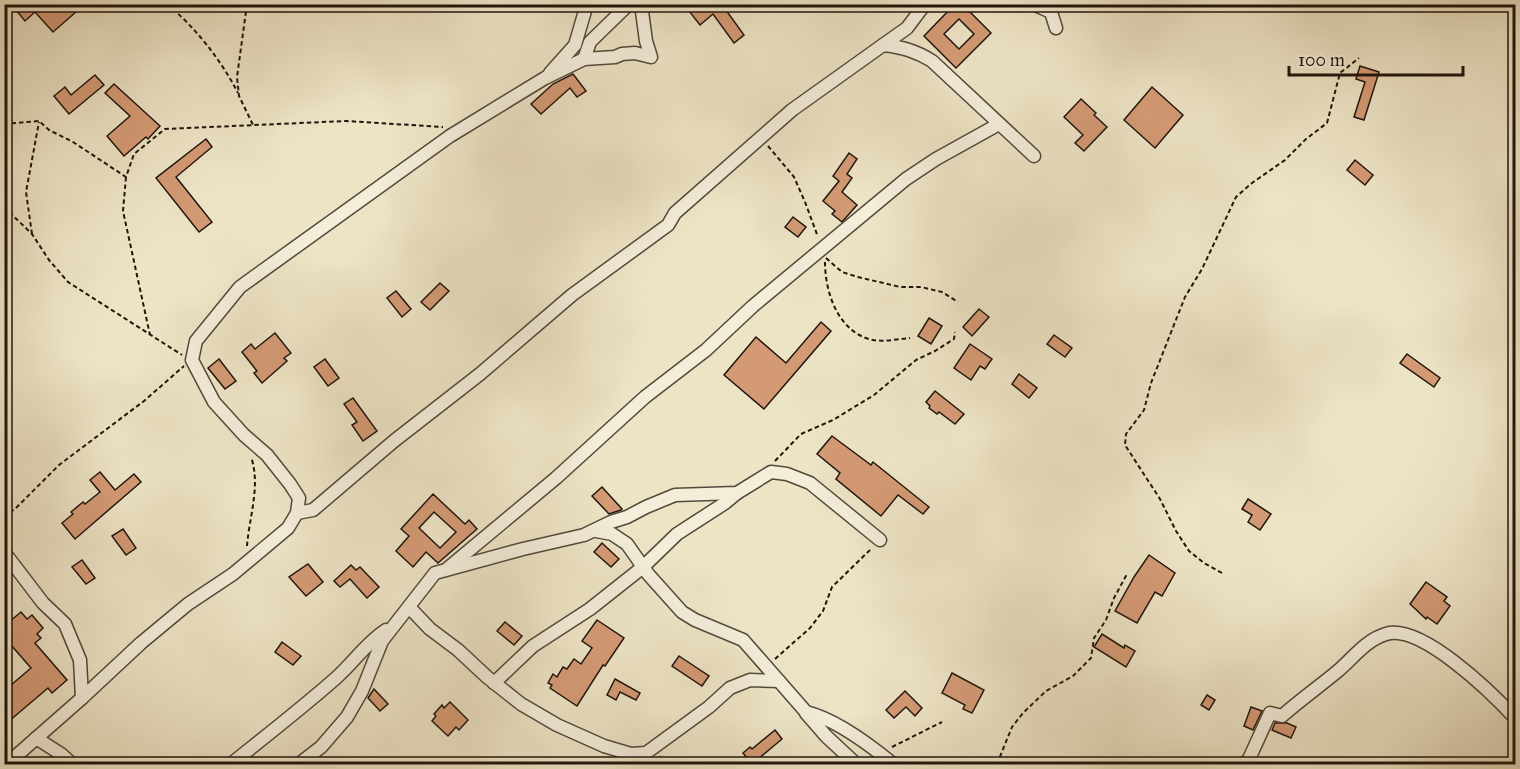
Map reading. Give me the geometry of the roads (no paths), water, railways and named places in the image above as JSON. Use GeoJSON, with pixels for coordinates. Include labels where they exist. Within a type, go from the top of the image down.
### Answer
{"type":"FeatureCollection","features":[{"type":"Feature","properties":{"kind":"street"},"geometry":{"type":"LineString","coordinates":[[545,78],[575,45],[587,4]]}},
{"type":"Feature","properties":{"kind":"street"},"geometry":{"type":"LineString","coordinates":[[584,59],[590,42],[630,4]]}},
{"type":"Feature","properties":{"kind":"street"},"geometry":{"type":"LineString","coordinates":[[4,762],[16,756],[141,643],[188,604],[233,574],[288,528],[297,513],[299,498],[290,484],[267,455],[244,435],[214,402],[192,360],[196,341],[240,287],[463,128],[545,78],[584,59],[615,57],[635,52],[651,57],[646,41],[641,4]]}},
{"type":"Feature","properties":{"kind":"street"},"geometry":{"type":"LineString","coordinates":[[297,513],[313,510],[394,441],[480,374],[572,295],[668,225],[675,213],[792,110],[907,28],[925,4]]}},
{"type":"Feature","properties":{"kind":"street"},"geometry":{"type":"LineString","coordinates":[[1033,4],[1051,12],[1056,28]]}},
{"type":"Feature","properties":{"kind":"street"},"geometry":{"type":"LineString","coordinates":[[882,45],[917,52],[932,62],[1034,156]]}},
{"type":"Feature","properties":{"kind":"street"},"geometry":{"type":"LineString","coordinates":[[447,569],[564,471],[645,397],[706,350],[753,306],[906,179],[936,159],[999,124]]}},
{"type":"Feature","properties":{"kind":"street"},"geometry":{"type":"LineString","coordinates":[[494,683],[533,646],[590,609],[643,567],[677,534],[771,472],[787,474],[810,483],[880,540]]}},
{"type":"Feature","properties":{"kind":"street"},"geometry":{"type":"LineString","coordinates":[[299,765],[321,747],[347,717],[362,691],[382,641],[435,573],[596,531],[675,495],[736,493]]}},
{"type":"Feature","properties":{"kind":"street"},"geometry":{"type":"LineString","coordinates":[[596,531],[612,534],[627,544],[643,567],[682,612],[695,620],[743,640],[826,736],[856,765]]}},
{"type":"Feature","properties":{"kind":"street"},"geometry":{"type":"LineString","coordinates":[[4,552],[43,603],[65,624],[80,660],[82,698]]}},
{"type":"Feature","properties":{"kind":"street"},"geometry":{"type":"LineString","coordinates":[[409,607],[429,629],[459,650],[494,683],[521,704],[557,725],[604,746],[631,754],[646,753],[709,707],[730,688],[750,680],[779,681]]}},
{"type":"Feature","properties":{"kind":"street"},"geometry":{"type":"LineString","coordinates":[[231,765],[301,710],[341,674],[372,638],[396,623]]}},
{"type":"Feature","properties":{"kind":"street"},"geometry":{"type":"LineString","coordinates":[[1244,765],[1270,713],[1282,716],[1310,691],[1339,670],[1366,644],[1388,633],[1401,632],[1426,642],[1495,696],[1515,719]]}},
{"type":"Feature","properties":{"kind":"street"},"geometry":{"type":"LineString","coordinates":[[806,712],[816,714],[878,751],[893,765]]}},
{"type":"Feature","properties":{"kind":"street"},"geometry":{"type":"LineString","coordinates":[[36,738],[61,754],[72,765]]}}]}
